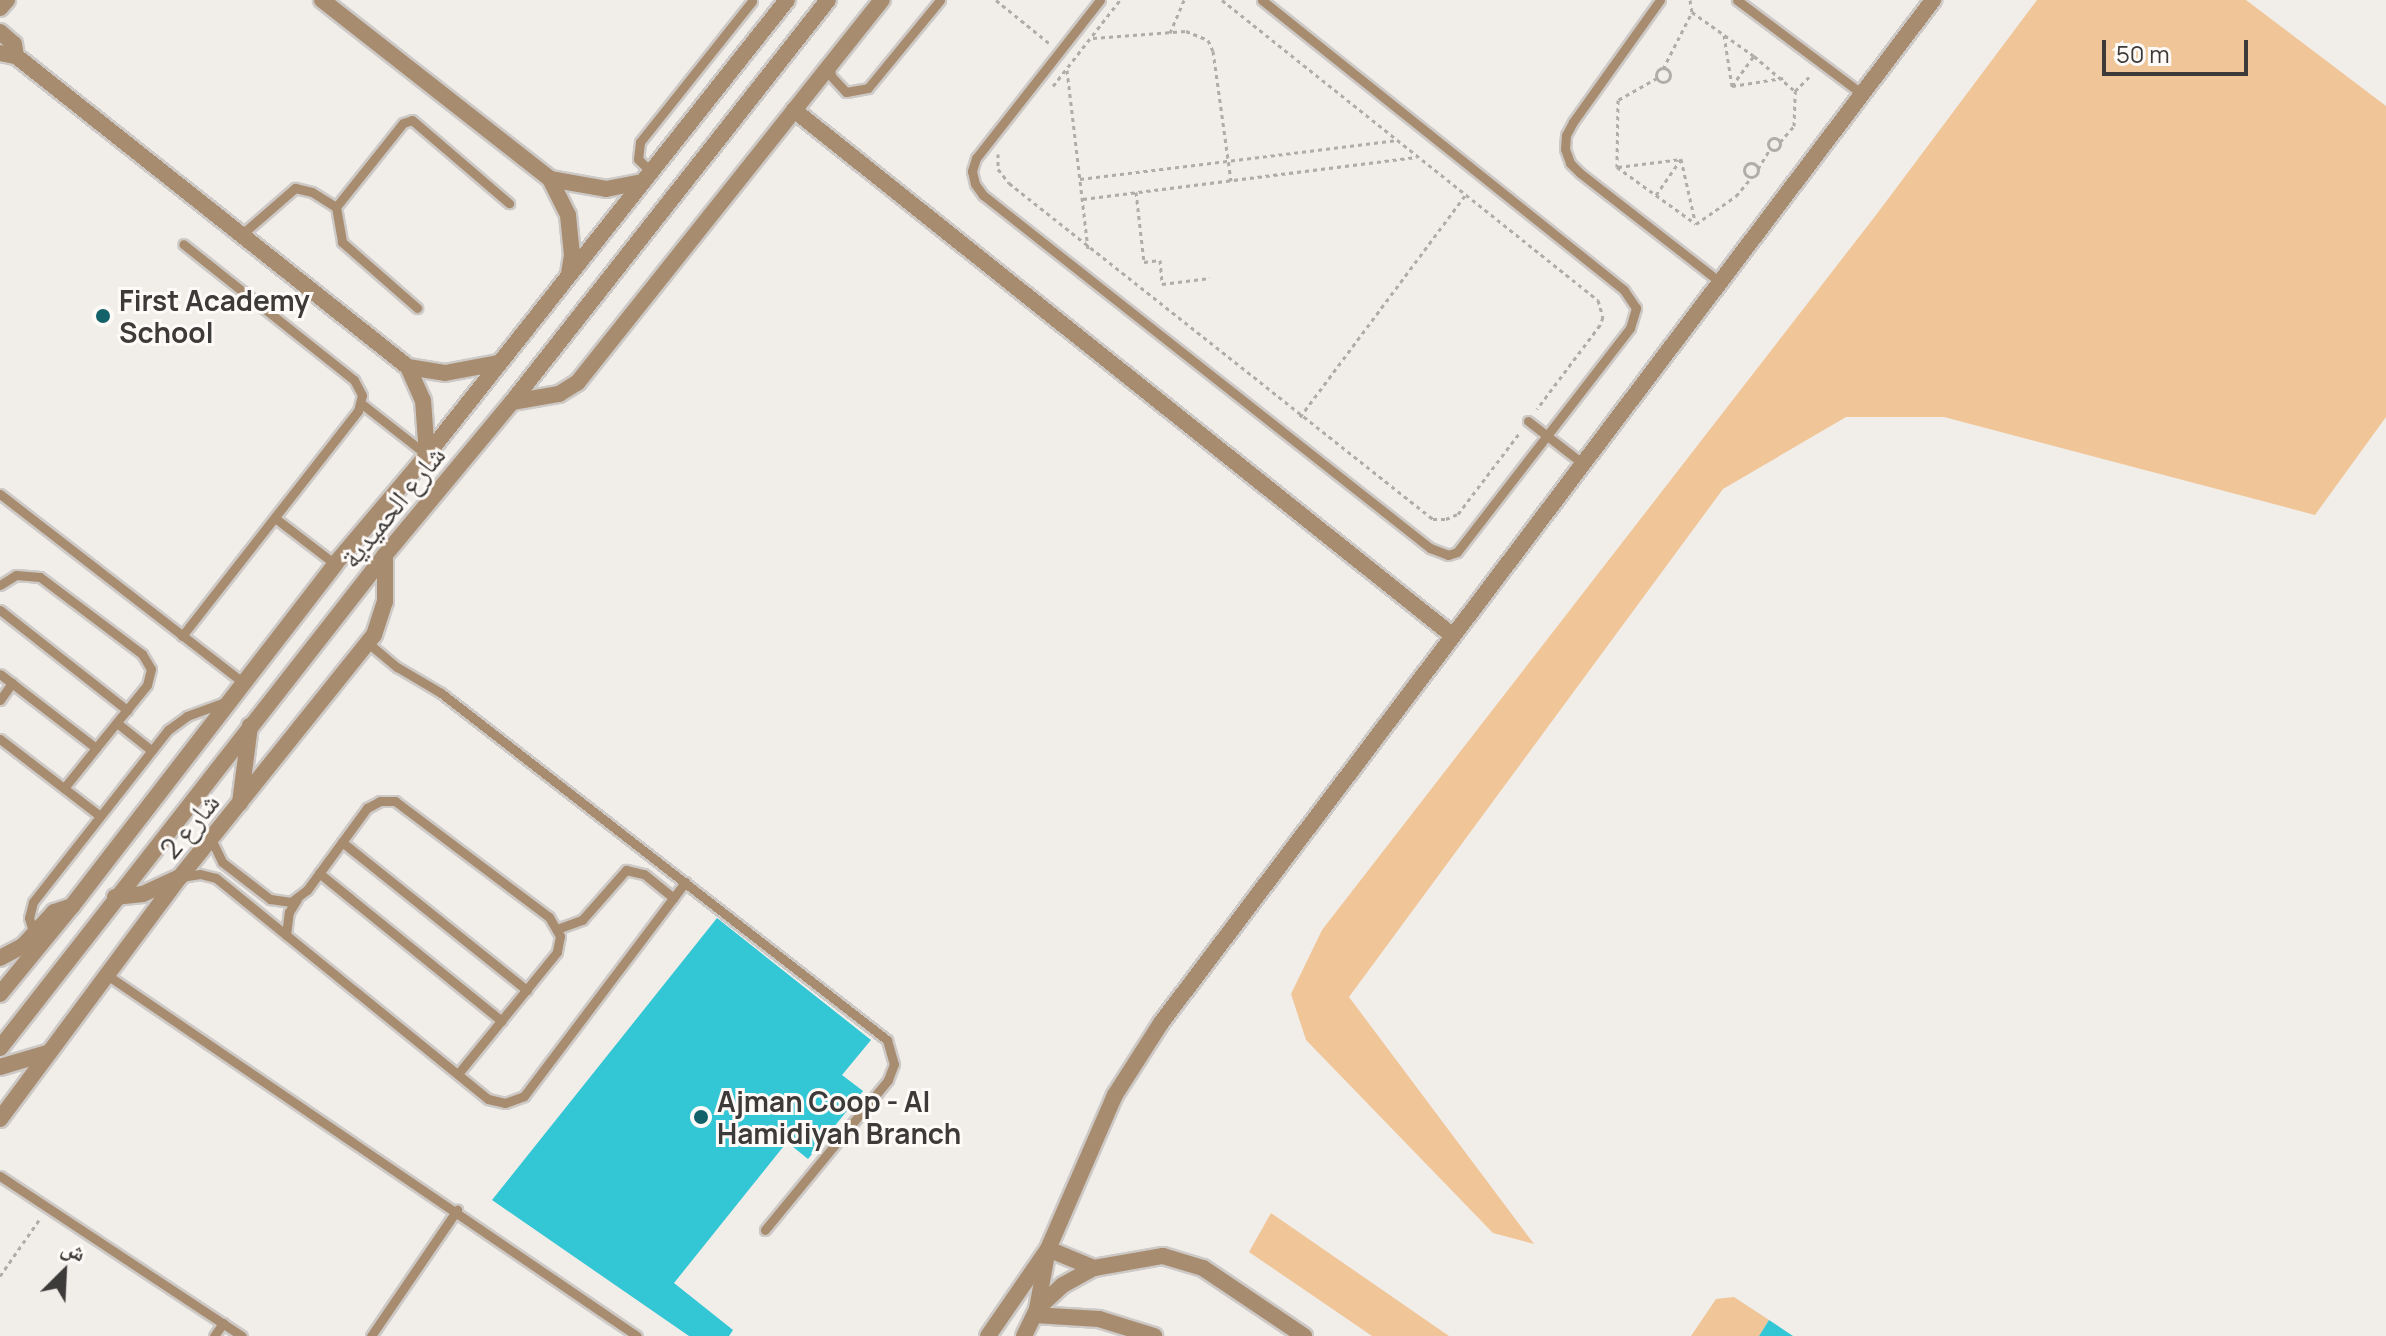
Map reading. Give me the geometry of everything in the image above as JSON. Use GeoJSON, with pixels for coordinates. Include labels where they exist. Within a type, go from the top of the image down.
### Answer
{"type":"FeatureCollection","features":[{"type":"Feature","properties":{"kind":"street"},"geometry":{"type":"LineString","coordinates":[[0,8],[7,0]]}},
{"type":"Feature","properties":{"kind":"street"},"geometry":{"type":"LineString","coordinates":[[322,0],[550,179],[561,196],[570,225],[572,255],[569,275]]}},
{"type":"Feature","properties":{"kind":"street","name":"شارع الحميدية"},"geometry":{"type":"LineString","coordinates":[[0,994],[72,906],[335,564],[427,455],[787,0]]}},
{"type":"Feature","properties":{"kind":"street","name":"شارع الحميدية"},"geometry":{"type":"LineString","coordinates":[[0,1048],[385,555],[512,402],[828,0]]}},
{"type":"Feature","properties":{"kind":"street"},"geometry":{"type":"LineString","coordinates":[[512,402],[559,394],[578,382],[882,0]]}},
{"type":"Feature","properties":{"kind":"street"},"geometry":{"type":"LineString","coordinates":[[988,1336],[1048,1249],[1109,1108],[1137,1058],[1452,635],[1933,0]]}},
{"type":"Feature","properties":{"kind":"street"},"geometry":{"type":"LineString","coordinates":[[0,32],[14,44],[8,54],[408,367],[423,400],[427,455]]}},
{"type":"Feature","properties":{"kind":"street"},"geometry":{"type":"LineString","coordinates":[[794,110],[1452,635]]}},
{"type":"Feature","properties":{"kind":"street"},"geometry":{"type":"LineString","coordinates":[[550,179],[596,189],[647,177]]}},
{"type":"Feature","properties":{"kind":"street"},"geometry":{"type":"LineString","coordinates":[[408,367],[454,373],[499,363]]}},
{"type":"Feature","properties":{"kind":"street","name":"شارع 2"},"geometry":{"type":"LineString","coordinates":[[0,1119],[180,877],[368,643],[379,626],[385,602],[385,555]]}},
{"type":"Feature","properties":{"kind":"street"},"geometry":{"type":"LineString","coordinates":[[240,803],[250,726]]}},
{"type":"Feature","properties":{"kind":"street"},"geometry":{"type":"LineString","coordinates":[[115,897],[143,894],[180,877]]}},
{"type":"Feature","properties":{"kind":"street"},"geometry":{"type":"LineString","coordinates":[[0,958],[23,946],[54,912],[72,906]]}},
{"type":"Feature","properties":{"kind":"street"},"geometry":{"type":"LineString","coordinates":[[0,1067],[50,1052]]}},
{"type":"Feature","properties":{"kind":"street"},"geometry":{"type":"LineString","coordinates":[[1048,1249],[1094,1268]]}},
{"type":"Feature","properties":{"kind":"street"},"geometry":{"type":"LineString","coordinates":[[1024,1336],[1036,1312],[1048,1249]]}},
{"type":"Feature","properties":{"kind":"street"},"geometry":{"type":"LineString","coordinates":[[1036,1312],[1063,1285],[1094,1268],[1142,1258],[1183,1260],[1203,1268],[1304,1336]]}},
{"type":"Feature","properties":{"kind":"street"},"geometry":{"type":"LineString","coordinates":[[1036,1312],[1099,1319],[1154,1336]]}},
{"type":"Feature","properties":{"kind":"lane"},"geometry":{"type":"LineString","coordinates":[[830,65],[831,76],[846,92],[868,88],[940,0]]}},
{"type":"Feature","properties":{"kind":"lane"},"geometry":{"type":"LineString","coordinates":[[1100,0],[976,158],[972,171],[975,184],[983,195],[1430,548],[1448,555],[1457,552],[1630,328],[1635,319],[1632,298],[1262,0]]}},
{"type":"Feature","properties":{"kind":"lane"},"geometry":{"type":"LineString","coordinates":[[1660,0],[1573,122],[1566,135],[1565,149],[1570,163],[1580,173],[1720,282]]}},
{"type":"Feature","properties":{"kind":"lane"},"geometry":{"type":"LineString","coordinates":[[1737,0],[1862,94]]}},
{"type":"Feature","properties":{"kind":"lane"},"geometry":{"type":"LineString","coordinates":[[647,177],[638,159],[640,142],[752,1]]}},
{"type":"Feature","properties":{"kind":"lane"},"geometry":{"type":"LineString","coordinates":[[336,207],[403,123],[412,120],[509,203]]}},
{"type":"Feature","properties":{"kind":"lane"},"geometry":{"type":"LineString","coordinates":[[241,235],[295,188],[312,192],[336,207],[342,242],[417,308]]}},
{"type":"Feature","properties":{"kind":"lane"},"geometry":{"type":"LineString","coordinates":[[182,636],[362,404],[362,395],[354,380],[183,244]]}},
{"type":"Feature","properties":{"kind":"lane"},"geometry":{"type":"LineString","coordinates":[[362,404],[427,455]]}},
{"type":"Feature","properties":{"kind":"lane"},"geometry":{"type":"LineString","coordinates":[[1528,421],[1582,463]]}},
{"type":"Feature","properties":{"kind":"lane"},"geometry":{"type":"LineString","coordinates":[[0,494],[242,682]]}},
{"type":"Feature","properties":{"kind":"lane"},"geometry":{"type":"LineString","coordinates":[[275,518],[335,564]]}},
{"type":"Feature","properties":{"kind":"lane"},"geometry":{"type":"LineString","coordinates":[[0,585],[16,575],[40,577],[148,661],[151,677],[64,788]]}},
{"type":"Feature","properties":{"kind":"lane"},"geometry":{"type":"LineString","coordinates":[[0,610],[127,710]]}},
{"type":"Feature","properties":{"kind":"lane"},"geometry":{"type":"LineString","coordinates":[[368,643],[397,667],[441,693],[881,1034],[893,1055],[888,1080],[765,1230]]}},
{"type":"Feature","properties":{"kind":"lane"},"geometry":{"type":"LineString","coordinates":[[0,674],[96,748]]}},
{"type":"Feature","properties":{"kind":"lane"},"geometry":{"type":"LineString","coordinates":[[0,700],[12,683]]}},
{"type":"Feature","properties":{"kind":"lane"},"geometry":{"type":"LineString","coordinates":[[34,935],[29,918],[33,902],[151,750],[187,716],[228,701]]}},
{"type":"Feature","properties":{"kind":"lane"},"geometry":{"type":"LineString","coordinates":[[117,723],[151,750]]}},
{"type":"Feature","properties":{"kind":"lane"},"geometry":{"type":"LineString","coordinates":[[0,739],[100,816]]}},
{"type":"Feature","properties":{"kind":"lane"},"geometry":{"type":"LineString","coordinates":[[286,935],[289,912],[297,899],[373,803],[388,800],[402,803],[549,917],[557,929],[557,952],[458,1074]]}},
{"type":"Feature","properties":{"kind":"lane"},"geometry":{"type":"LineString","coordinates":[[211,839],[222,862],[270,899],[284,903],[297,899]]}},
{"type":"Feature","properties":{"kind":"lane"},"geometry":{"type":"LineString","coordinates":[[342,842],[527,990]]}},
{"type":"Feature","properties":{"kind":"lane"},"geometry":{"type":"LineString","coordinates":[[557,929],[582,920],[615,878],[626,870],[639,871],[674,898]]}},
{"type":"Feature","properties":{"kind":"lane"},"geometry":{"type":"LineString","coordinates":[[319,873],[502,1021]]}},
{"type":"Feature","properties":{"kind":"lane"},"geometry":{"type":"LineString","coordinates":[[180,877],[200,874],[216,878],[458,1074],[496,1102],[512,1103],[524,1096],[685,882]]}},
{"type":"Feature","properties":{"kind":"lane"},"geometry":{"type":"LineString","coordinates":[[107,975],[457,1210],[637,1336]]}},
{"type":"Feature","properties":{"kind":"lane"},"geometry":{"type":"LineString","coordinates":[[0,1176],[242,1336]]}},
{"type":"Feature","properties":{"kind":"lane"},"geometry":{"type":"LineString","coordinates":[[371,1336],[457,1210]]}},
{"type":"Feature","properties":{"kind":"lane"},"geometry":{"type":"LineString","coordinates":[[214,1336],[223,1323]]}},
{"type":"Feature","properties":{"kind":"path"},"geometry":{"type":"LineString","coordinates":[[996,0],[1073,62]]}},
{"type":"Feature","properties":{"kind":"path"},"geometry":{"type":"LineString","coordinates":[[1046,94],[1120,0]]}},
{"type":"Feature","properties":{"kind":"path"},"geometry":{"type":"LineString","coordinates":[[1170,33],[1184,0]]}},
{"type":"Feature","properties":{"kind":"path"},"geometry":{"type":"LineString","coordinates":[[999,150],[997,160],[1003,178],[1300,417],[1421,512],[1433,519],[1446,519],[1458,514],[1600,325],[1602,308],[1598,300],[1222,0]]}},
{"type":"Feature","properties":{"kind":"path"},"geometry":{"type":"LineString","coordinates":[[1657,78],[1658,70],[1663,69],[1692,12],[1690,0]]}},
{"type":"Feature","properties":{"kind":"path"},"geometry":{"type":"LineString","coordinates":[[1692,12],[1784,78],[1795,91],[1794,126],[1779,147],[1770,149],[1736,196],[1696,224]]}},
{"type":"Feature","properties":{"kind":"path"},"geometry":{"type":"LineString","coordinates":[[1091,38],[1198,33],[1208,40],[1213,51],[1231,181]]}},
{"type":"Feature","properties":{"kind":"path"},"geometry":{"type":"LineString","coordinates":[[1723,33],[1732,86]]}},
{"type":"Feature","properties":{"kind":"path"},"geometry":{"type":"LineString","coordinates":[[1732,86],[1754,56]]}},
{"type":"Feature","properties":{"kind":"path"},"geometry":{"type":"LineString","coordinates":[[1795,91],[1823,63]]}},
{"type":"Feature","properties":{"kind":"path"},"geometry":{"type":"LineString","coordinates":[[1657,78],[1661,82],[1668,79],[1668,71],[1663,69]]}},
{"type":"Feature","properties":{"kind":"path"},"geometry":{"type":"LineString","coordinates":[[1067,70],[1089,249]]}},
{"type":"Feature","properties":{"kind":"path"},"geometry":{"type":"LineString","coordinates":[[1617,167],[1618,100],[1657,78]]}},
{"type":"Feature","properties":{"kind":"path"},"geometry":{"type":"LineString","coordinates":[[1732,86],[1784,78]]}},
{"type":"Feature","properties":{"kind":"path"},"geometry":{"type":"LineString","coordinates":[[1770,149],[1767,143],[1770,138],[1780,142]]}},
{"type":"Feature","properties":{"kind":"path"},"geometry":{"type":"LineString","coordinates":[[1080,179],[1398,140]]}},
{"type":"Feature","properties":{"kind":"path"},"geometry":{"type":"LineString","coordinates":[[1083,199],[1418,157]]}},
{"type":"Feature","properties":{"kind":"path"},"geometry":{"type":"LineString","coordinates":[[1617,167],[1681,159]]}},
{"type":"Feature","properties":{"kind":"path"},"geometry":{"type":"LineString","coordinates":[[1655,196],[1681,159]]}},
{"type":"Feature","properties":{"kind":"path"},"geometry":{"type":"LineString","coordinates":[[1681,159],[1696,224]]}},
{"type":"Feature","properties":{"kind":"path"},"geometry":{"type":"LineString","coordinates":[[1752,177],[1745,173],[1745,168],[1752,164],[1758,169]]}},
{"type":"Feature","properties":{"kind":"path"},"geometry":{"type":"LineString","coordinates":[[1617,167],[1696,224]]}},
{"type":"Feature","properties":{"kind":"path"},"geometry":{"type":"LineString","coordinates":[[1136,192],[1144,262],[1160,260],[1162,284],[1210,278]]}},
{"type":"Feature","properties":{"kind":"path"},"geometry":{"type":"LineString","coordinates":[[1300,417],[1466,195]]}},
{"type":"Feature","properties":{"kind":"path"},"geometry":{"type":"LineString","coordinates":[[0,1276],[48,1206]]}},
{"type":"Feature","properties":{"kind":"shaded area"},"geometry":{"type":"Polygon","coordinates":[[[2037,0],[2246,0],[2386,106],[2386,417],[2315,515],[1944,417],[1846,417],[1723,489],[1349,997],[1534,1244],[1493,1233],[1306,1040],[1291,994],[1322,930],[1876,215],[2037,0]]]}},
{"type":"Feature","properties":{"kind":"shaded area"},"geometry":{"type":"Polygon","coordinates":[[[1271,1213],[1449,1336],[1372,1336],[1249,1252],[1271,1213]]]}},
{"type":"Feature","properties":{"kind":"shaded area"},"geometry":{"type":"Polygon","coordinates":[[[1734,1297],[1769,1320],[1759,1336],[1691,1336],[1716,1299],[1734,1297]]]}},
{"type":"Feature","properties":{"kind":"building","name":"Ajman Coop - Al Hamidiyah Branch"},"geometry":{"type":"Polygon","coordinates":[[[717,918],[871,1040],[842,1075],[863,1091],[808,1159],[787,1142],[674,1283],[733,1330],[729,1336],[689,1336],[492,1200],[717,918]]]}},
{"type":"Feature","properties":{"kind":"building"},"geometry":{"type":"Polygon","coordinates":[[[1769,1320],[1793,1336],[1759,1336],[1769,1320]]]}},
{"type":"Feature","properties":{"kind":"place","name":"First Academy School"},"geometry":{"type":"Point","coordinates":[103,316]}},
{"type":"Feature","properties":{"kind":"place","name":"Ajman Coop - Al Hamidiyah Branch"},"geometry":{"type":"Point","coordinates":[701,1117]}}]}
